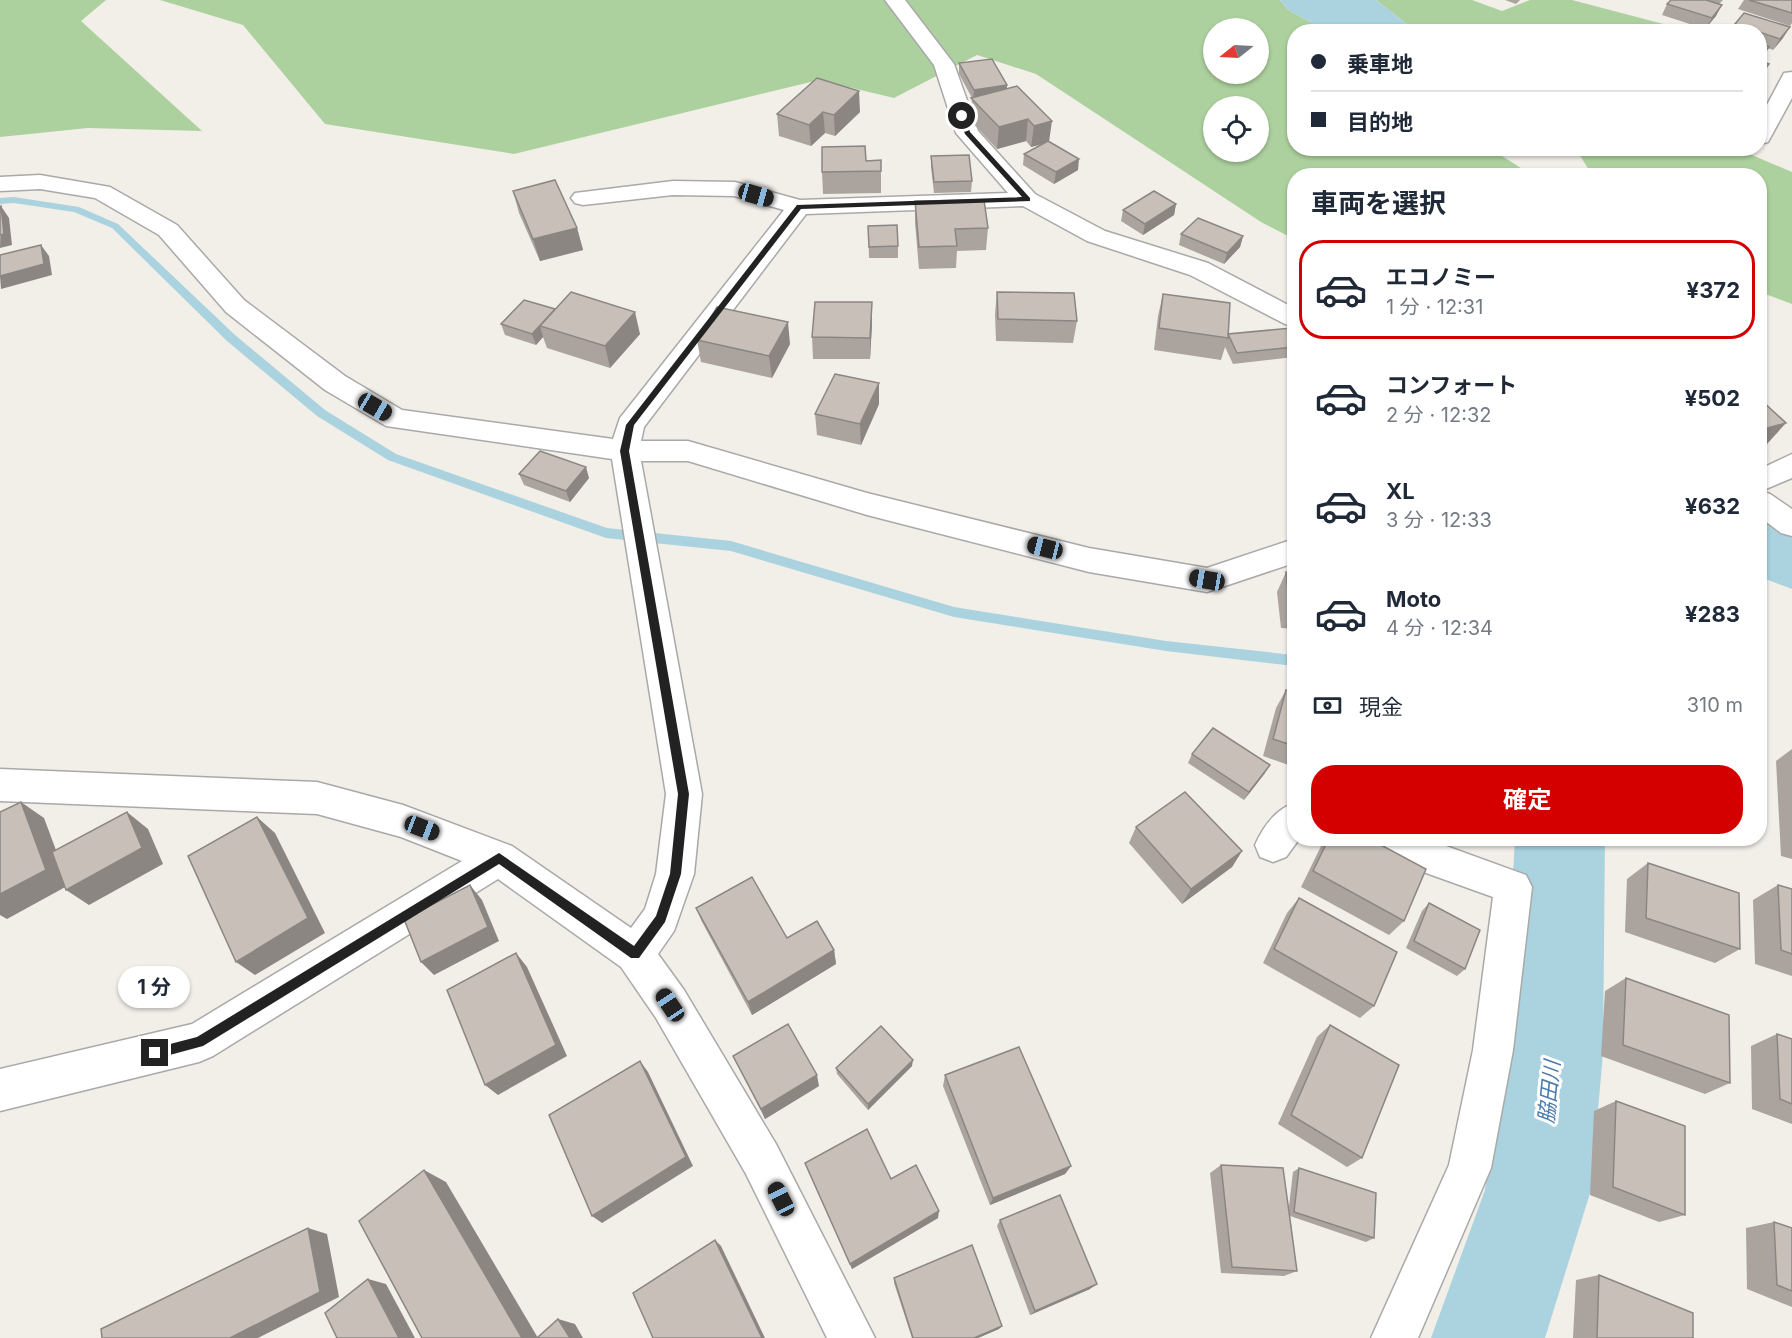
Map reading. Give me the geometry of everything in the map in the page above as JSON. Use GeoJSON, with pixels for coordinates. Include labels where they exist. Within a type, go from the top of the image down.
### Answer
{"type":"FeatureCollection","features":[{"type":"Feature","properties":{"kind":"street"},"geometry":{"type":"LineString","coordinates":[[895,0],[945,64],[967,133],[1028,199],[1096,236],[1199,269],[1287,314]]}},
{"type":"Feature","properties":{"kind":"street"},"geometry":{"type":"LineString","coordinates":[[1767,124],[1792,78]]}},
{"type":"Feature","properties":{"kind":"street"},"geometry":{"type":"LineString","coordinates":[[0,184],[40,182],[102,192],[168,230],[235,306],[335,383],[396,418],[625,451],[688,451],[867,504],[1089,560],[1207,580],[1287,553]]}},
{"type":"Feature","properties":{"kind":"street"},"geometry":{"type":"LineString","coordinates":[[583,198],[673,188],[735,189],[799,207],[1028,199]]}},
{"type":"Feature","properties":{"kind":"street"},"geometry":{"type":"LineString","coordinates":[[635,954],[661,918],[675,874],[684,794],[625,451],[630,425],[799,207]]}},
{"type":"Feature","properties":{"kind":"street"},"geometry":{"type":"LineString","coordinates":[[1767,478],[1792,465]]}},
{"type":"Feature","properties":{"kind":"street"},"geometry":{"type":"LineString","coordinates":[[1767,507],[1792,525]]}},
{"type":"Feature","properties":{"kind":"street"},"geometry":{"type":"LineString","coordinates":[[0,785],[317,798],[403,821],[499,858],[635,954],[670,1005],[761,1159],[852,1338]]}},
{"type":"Feature","properties":{"kind":"street"},"geometry":{"type":"LineString","coordinates":[[1394,1338],[1470,1168],[1493,1050],[1513,888],[1396,846]]}},
{"type":"Feature","properties":{"kind":"street"},"geometry":{"type":"LineString","coordinates":[[0,1090],[199,1042],[499,858]]}},
{"type":"Feature","properties":{"kind":"green space"},"geometry":{"type":"Polygon","coordinates":[[[0,0],[106,0],[81,21],[202,131],[88,128],[0,137],[0,0]]]}},
{"type":"Feature","properties":{"kind":"green space"},"geometry":{"type":"Polygon","coordinates":[[[160,0],[1280,0],[1288,10],[1314,24],[1287,24],[1287,156],[1502,156],[1521,168],[1287,168],[1287,235],[1261,222],[1036,74],[977,55],[894,98],[819,80],[514,154],[325,124],[243,25],[160,0]]]}},
{"type":"Feature","properties":{"kind":"green space"},"geometry":{"type":"Polygon","coordinates":[[[1376,0],[1472,0],[1502,11],[1530,0],[1572,0],[1663,24],[1407,24],[1376,0]]]}},
{"type":"Feature","properties":{"kind":"green space"},"geometry":{"type":"Polygon","coordinates":[[[1580,156],[1754,156],[1792,172],[1792,304],[1767,295],[1767,168],[1588,168],[1580,156]]]}},
{"type":"Feature","properties":{"kind":"water"},"geometry":{"type":"Polygon","coordinates":[[[1280,0],[1376,0],[1407,24],[1314,24],[1288,10],[1280,0]]]}},
{"type":"Feature","properties":{"kind":"building"},"geometry":{"type":"Polygon","coordinates":[[[1671,0],[1706,0],[1722,5],[1712,18],[1667,4],[1671,0]]]}},
{"type":"Feature","properties":{"kind":"building"},"geometry":{"type":"Polygon","coordinates":[[[1749,0],[1792,0],[1792,13],[1749,0]]]}},
{"type":"Feature","properties":{"kind":"building"},"geometry":{"type":"Polygon","coordinates":[[[1744,13],[1790,27],[1780,39],[1767,35],[1767,24],[1735,24],[1744,13]]]}},
{"type":"Feature","properties":{"kind":"building"},"geometry":{"type":"Polygon","coordinates":[[[992,59],[1007,85],[974,90],[959,63],[992,59]]]}},
{"type":"Feature","properties":{"kind":"building"},"geometry":{"type":"Polygon","coordinates":[[[817,78],[859,91],[834,115],[823,112],[809,125],[777,114],[817,78]]]}},
{"type":"Feature","properties":{"kind":"building"},"geometry":{"type":"Polygon","coordinates":[[[1017,86],[1052,121],[1034,126],[1028,119],[999,127],[971,98],[1017,86]]]}},
{"type":"Feature","properties":{"kind":"building"},"geometry":{"type":"Polygon","coordinates":[[[1048,141],[1079,159],[1056,172],[1024,154],[1048,141]]]}},
{"type":"Feature","properties":{"kind":"building"},"geometry":{"type":"Polygon","coordinates":[[[865,146],[866,161],[881,160],[881,171],[822,172],[822,147],[865,146]]]}},
{"type":"Feature","properties":{"kind":"building"},"geometry":{"type":"Polygon","coordinates":[[[969,155],[972,181],[934,182],[931,156],[969,155]]]}},
{"type":"Feature","properties":{"kind":"building"},"geometry":{"type":"Polygon","coordinates":[[[555,180],[577,228],[533,239],[513,191],[555,180]]]}},
{"type":"Feature","properties":{"kind":"building"},"geometry":{"type":"Polygon","coordinates":[[[1154,191],[1176,204],[1145,224],[1123,210],[1154,191]]]}},
{"type":"Feature","properties":{"kind":"building"},"geometry":{"type":"Polygon","coordinates":[[[984,200],[988,228],[955,229],[957,246],[919,247],[915,201],[984,200]]]}},
{"type":"Feature","properties":{"kind":"building"},"geometry":{"type":"Polygon","coordinates":[[[0,207],[4,234],[0,235],[0,207]]]}},
{"type":"Feature","properties":{"kind":"building"},"geometry":{"type":"Polygon","coordinates":[[[1198,218],[1243,236],[1227,253],[1181,234],[1198,218]]]}},
{"type":"Feature","properties":{"kind":"building"},"geometry":{"type":"Polygon","coordinates":[[[897,225],[898,246],[869,247],[868,226],[897,225]]]}},
{"type":"Feature","properties":{"kind":"building"},"geometry":{"type":"Polygon","coordinates":[[[41,245],[44,264],[0,276],[0,255],[41,245]]]}},
{"type":"Feature","properties":{"kind":"building"},"geometry":{"type":"Polygon","coordinates":[[[571,292],[635,312],[605,346],[540,326],[571,292]]]}},
{"type":"Feature","properties":{"kind":"building"},"geometry":{"type":"Polygon","coordinates":[[[997,292],[1074,293],[1077,321],[998,319],[997,292]]]}},
{"type":"Feature","properties":{"kind":"building"},"geometry":{"type":"Polygon","coordinates":[[[1163,294],[1230,303],[1228,338],[1159,328],[1163,294]]]}},
{"type":"Feature","properties":{"kind":"building"},"geometry":{"type":"Polygon","coordinates":[[[524,300],[555,309],[532,334],[501,324],[524,300]]]}},
{"type":"Feature","properties":{"kind":"building"},"geometry":{"type":"Polygon","coordinates":[[[815,302],[872,302],[870,338],[812,337],[815,302]]]}},
{"type":"Feature","properties":{"kind":"building"},"geometry":{"type":"Polygon","coordinates":[[[717,307],[788,322],[769,356],[697,340],[717,307]]]}},
{"type":"Feature","properties":{"kind":"building"},"geometry":{"type":"Polygon","coordinates":[[[1287,328],[1287,348],[1237,353],[1228,334],[1287,328]]]}},
{"type":"Feature","properties":{"kind":"building"},"geometry":{"type":"Polygon","coordinates":[[[835,374],[879,383],[860,424],[815,414],[835,374]]]}},
{"type":"Feature","properties":{"kind":"building"},"geometry":{"type":"Polygon","coordinates":[[[1767,405],[1786,423],[1767,428],[1767,405]]]}},
{"type":"Feature","properties":{"kind":"building"},"geometry":{"type":"Polygon","coordinates":[[[540,451],[586,467],[566,491],[519,474],[540,451]]]}},
{"type":"Feature","properties":{"kind":"building"},"geometry":{"type":"Polygon","coordinates":[[[1286,690],[1287,744],[1273,739],[1286,690]]]}},
{"type":"Feature","properties":{"kind":"building"},"geometry":{"type":"Polygon","coordinates":[[[1213,728],[1270,765],[1249,792],[1192,754],[1213,728]]]}},
{"type":"Feature","properties":{"kind":"building"},"geometry":{"type":"Polygon","coordinates":[[[1185,792],[1242,851],[1191,889],[1136,827],[1185,792]]]}},
{"type":"Feature","properties":{"kind":"building"},"geometry":{"type":"Polygon","coordinates":[[[21,802],[46,870],[0,894],[0,812],[21,802]]]}},
{"type":"Feature","properties":{"kind":"building"},"geometry":{"type":"Polygon","coordinates":[[[127,812],[142,848],[66,890],[52,852],[127,812]]]}},
{"type":"Feature","properties":{"kind":"building"},"geometry":{"type":"Polygon","coordinates":[[[257,817],[308,918],[236,962],[188,856],[257,817]]]}},
{"type":"Feature","properties":{"kind":"building"},"geometry":{"type":"Polygon","coordinates":[[[1325,846],[1383,846],[1426,869],[1404,921],[1313,871],[1325,846]]]}},
{"type":"Feature","properties":{"kind":"building"},"geometry":{"type":"Polygon","coordinates":[[[1648,863],[1739,893],[1740,949],[1646,918],[1648,863]]]}},
{"type":"Feature","properties":{"kind":"building"},"geometry":{"type":"Polygon","coordinates":[[[752,877],[787,938],[817,921],[834,950],[748,1002],[696,908],[752,877]]]}},
{"type":"Feature","properties":{"kind":"building"},"geometry":{"type":"Polygon","coordinates":[[[470,885],[488,927],[421,962],[404,919],[470,885]]]}},
{"type":"Feature","properties":{"kind":"building"},"geometry":{"type":"Polygon","coordinates":[[[1778,885],[1792,889],[1792,954],[1781,950],[1778,885]]]}},
{"type":"Feature","properties":{"kind":"building"},"geometry":{"type":"Polygon","coordinates":[[[1299,898],[1397,952],[1374,1006],[1274,949],[1299,898]]]}},
{"type":"Feature","properties":{"kind":"building"},"geometry":{"type":"Polygon","coordinates":[[[1429,903],[1480,930],[1465,969],[1414,941],[1429,903]]]}},
{"type":"Feature","properties":{"kind":"building"},"geometry":{"type":"Polygon","coordinates":[[[516,953],[556,1045],[485,1085],[447,990],[516,953]]]}},
{"type":"Feature","properties":{"kind":"building"},"geometry":{"type":"Polygon","coordinates":[[[1626,978],[1729,1015],[1730,1083],[1623,1045],[1626,978]]]}},
{"type":"Feature","properties":{"kind":"building"},"geometry":{"type":"Polygon","coordinates":[[[788,1024],[817,1075],[761,1109],[733,1056],[788,1024]]]}},
{"type":"Feature","properties":{"kind":"building"},"geometry":{"type":"Polygon","coordinates":[[[1330,1025],[1399,1065],[1362,1158],[1291,1115],[1330,1025]]]}},
{"type":"Feature","properties":{"kind":"building"},"geometry":{"type":"Polygon","coordinates":[[[881,1026],[913,1060],[868,1104],[836,1068],[881,1026]]]}},
{"type":"Feature","properties":{"kind":"building"},"geometry":{"type":"Polygon","coordinates":[[[1777,1034],[1792,1039],[1792,1104],[1780,1099],[1777,1034]]]}},
{"type":"Feature","properties":{"kind":"building"},"geometry":{"type":"Polygon","coordinates":[[[1019,1047],[1071,1166],[993,1198],[945,1075],[1019,1047]]]}},
{"type":"Feature","properties":{"kind":"building"},"geometry":{"type":"Polygon","coordinates":[[[640,1061],[686,1157],[592,1216],[549,1115],[640,1061]]]}},
{"type":"Feature","properties":{"kind":"building"},"geometry":{"type":"Polygon","coordinates":[[[1616,1101],[1685,1126],[1685,1215],[1613,1187],[1616,1101]]]}},
{"type":"Feature","properties":{"kind":"building"},"geometry":{"type":"Polygon","coordinates":[[[867,1129],[891,1179],[916,1165],[939,1211],[850,1264],[805,1163],[867,1129]]]}},
{"type":"Feature","properties":{"kind":"building"},"geometry":{"type":"Polygon","coordinates":[[[1221,1165],[1283,1168],[1297,1271],[1232,1267],[1221,1165]]]}},
{"type":"Feature","properties":{"kind":"building"},"geometry":{"type":"Polygon","coordinates":[[[1299,1168],[1376,1193],[1374,1238],[1294,1212],[1299,1168]]]}},
{"type":"Feature","properties":{"kind":"building"},"geometry":{"type":"Polygon","coordinates":[[[424,1170],[522,1338],[422,1338],[359,1221],[424,1170]]]}},
{"type":"Feature","properties":{"kind":"building"},"geometry":{"type":"Polygon","coordinates":[[[1060,1195],[1097,1284],[1035,1311],[1000,1220],[1060,1195]]]}},
{"type":"Feature","properties":{"kind":"building"},"geometry":{"type":"Polygon","coordinates":[[[1774,1222],[1792,1228],[1792,1291],[1777,1285],[1774,1222]]]}},
{"type":"Feature","properties":{"kind":"building"},"geometry":{"type":"Polygon","coordinates":[[[308,1228],[320,1292],[230,1338],[102,1338],[101,1329],[308,1228]]]}},
{"type":"Feature","properties":{"kind":"building"},"geometry":{"type":"Polygon","coordinates":[[[715,1240],[762,1338],[653,1338],[633,1293],[715,1240]]]}},
{"type":"Feature","properties":{"kind":"building"},"geometry":{"type":"Polygon","coordinates":[[[972,1245],[1002,1326],[974,1338],[913,1338],[894,1278],[972,1245]]]}},
{"type":"Feature","properties":{"kind":"building"},"geometry":{"type":"Polygon","coordinates":[[[1599,1275],[1693,1313],[1693,1338],[1597,1338],[1599,1275]]]}},
{"type":"Feature","properties":{"kind":"building"},"geometry":{"type":"Polygon","coordinates":[[[368,1279],[399,1338],[337,1338],[325,1313],[368,1279]]]}},
{"type":"Feature","properties":{"kind":"building"},"geometry":{"type":"Polygon","coordinates":[[[558,1319],[570,1338],[537,1338],[558,1319]]]}},
{"type":"Feature","properties":{"kind":"waterway"},"geometry":{"type":"LineString","coordinates":[[0,201],[14,200],[76,209],[115,226],[231,338],[321,413],[392,457],[606,533],[731,546],[954,612],[1166,646],[1287,660]]}},
{"type":"Feature","properties":{"kind":"waterway","name":"脇田川"},"geometry":{"type":"LineString","coordinates":[[1767,544],[1792,560]]}},
{"type":"Feature","properties":{"kind":"waterway","name":"脇田川"},"geometry":{"type":"LineString","coordinates":[[1488,1338],[1538,1190],[1553,1053],[1560,846]]}},
{"type":"Feature","properties":{"kind":"route"},"geometry":{"type":"LineString","coordinates":[[155,1053],[199,1042],[499,858],[635,954],[661,918],[675,874],[684,794],[625,451],[630,425],[799,207],[1028,199],[967,133],[962,116]]}}]}
